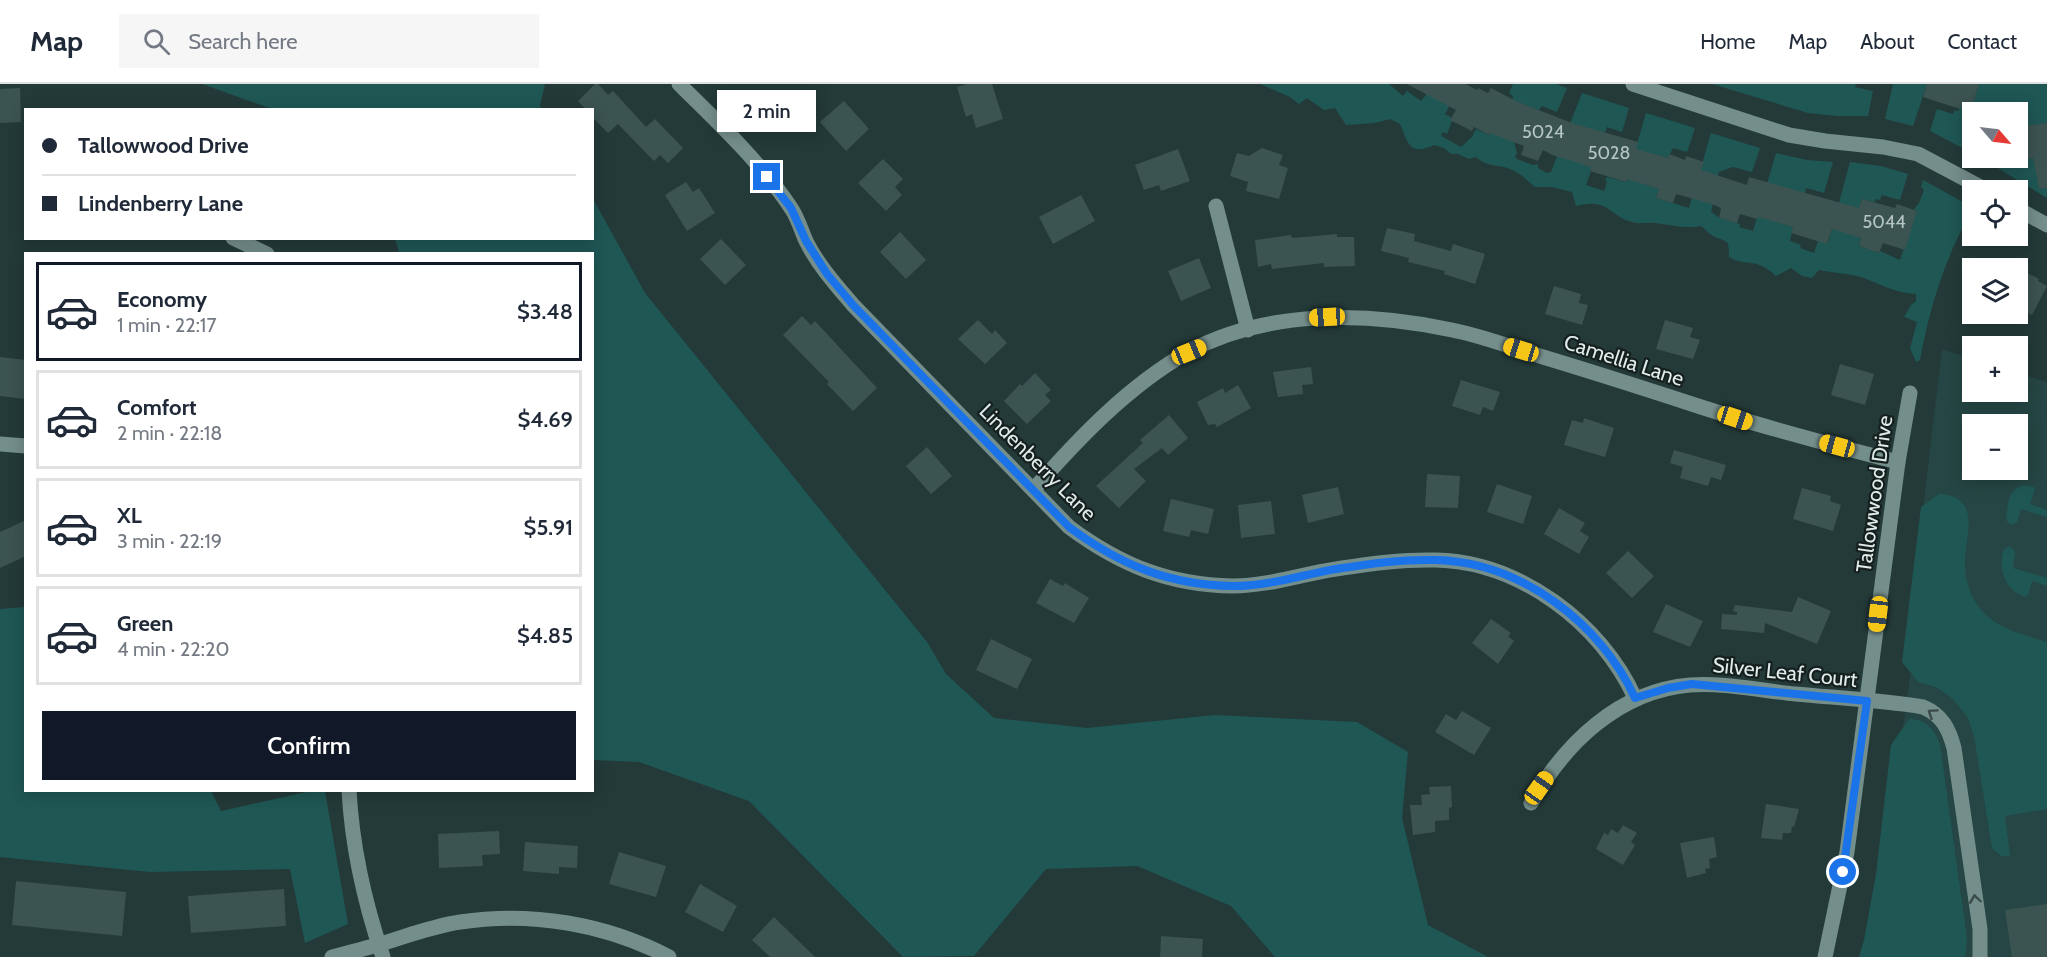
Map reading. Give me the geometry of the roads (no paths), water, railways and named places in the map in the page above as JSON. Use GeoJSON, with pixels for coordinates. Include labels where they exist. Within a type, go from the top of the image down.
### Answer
{"type":"FeatureCollection","features":[{"type":"Feature","properties":{"kind":"street","name":"Lindenberry Lane"},"geometry":{"type":"LineString","coordinates":[[679,84],[767,177],[791,208],[806,241],[827,274],[846,297],[1069,527],[1096,547],[1132,566],[1158,575],[1192,583],[1234,586],[1269,583],[1334,569],[1436,560],[1467,564],[1497,572],[1558,604],[1583,625],[1615,663],[1635,698]]}},
{"type":"Feature","properties":{"kind":"street"},"geometry":{"type":"LineString","coordinates":[[1634,84],[1790,135],[1918,154],[1967,180]]}},
{"type":"Feature","properties":{"kind":"street"},"geometry":{"type":"LineString","coordinates":[[1216,206],[1248,330]]}},
{"type":"Feature","properties":{"kind":"street"},"geometry":{"type":"LineString","coordinates":[[2028,215],[2047,225]]}},
{"type":"Feature","properties":{"kind":"street"},"geometry":{"type":"LineString","coordinates":[[237,240],[263,252]]}},
{"type":"Feature","properties":{"kind":"street","name":"Camellia Lane"},"geometry":{"type":"LineString","coordinates":[[1033,490],[1069,449],[1109,411],[1152,376],[1189,352],[1228,336],[1268,324],[1344,316],[1400,320],[1455,330],[1756,425],[1898,462]]}},
{"type":"Feature","properties":{"kind":"street","name":"Tallowwood Drive"},"geometry":{"type":"LineString","coordinates":[[1825,957],[1847,852],[1898,462],[1910,393]]}},
{"type":"Feature","properties":{"kind":"street"},"geometry":{"type":"LineString","coordinates":[[0,444],[24,446]]}},
{"type":"Feature","properties":{"kind":"street","name":"Silver Leaf Court"},"geometry":{"type":"LineString","coordinates":[[1531,802],[1554,767],[1582,736],[1607,714],[1635,698],[1668,688],[1692,684],[1923,707],[1939,716],[1948,729],[1954,748],[1980,929],[1980,957]]}},
{"type":"Feature","properties":{"kind":"street"},"geometry":{"type":"LineString","coordinates":[[349,792],[351,821],[362,883],[381,951]]}},
{"type":"Feature","properties":{"kind":"street"},"geometry":{"type":"LineString","coordinates":[[332,957],[381,951],[428,929],[460,922],[500,918],[540,919],[579,925],[617,934],[669,957]]}}]}
